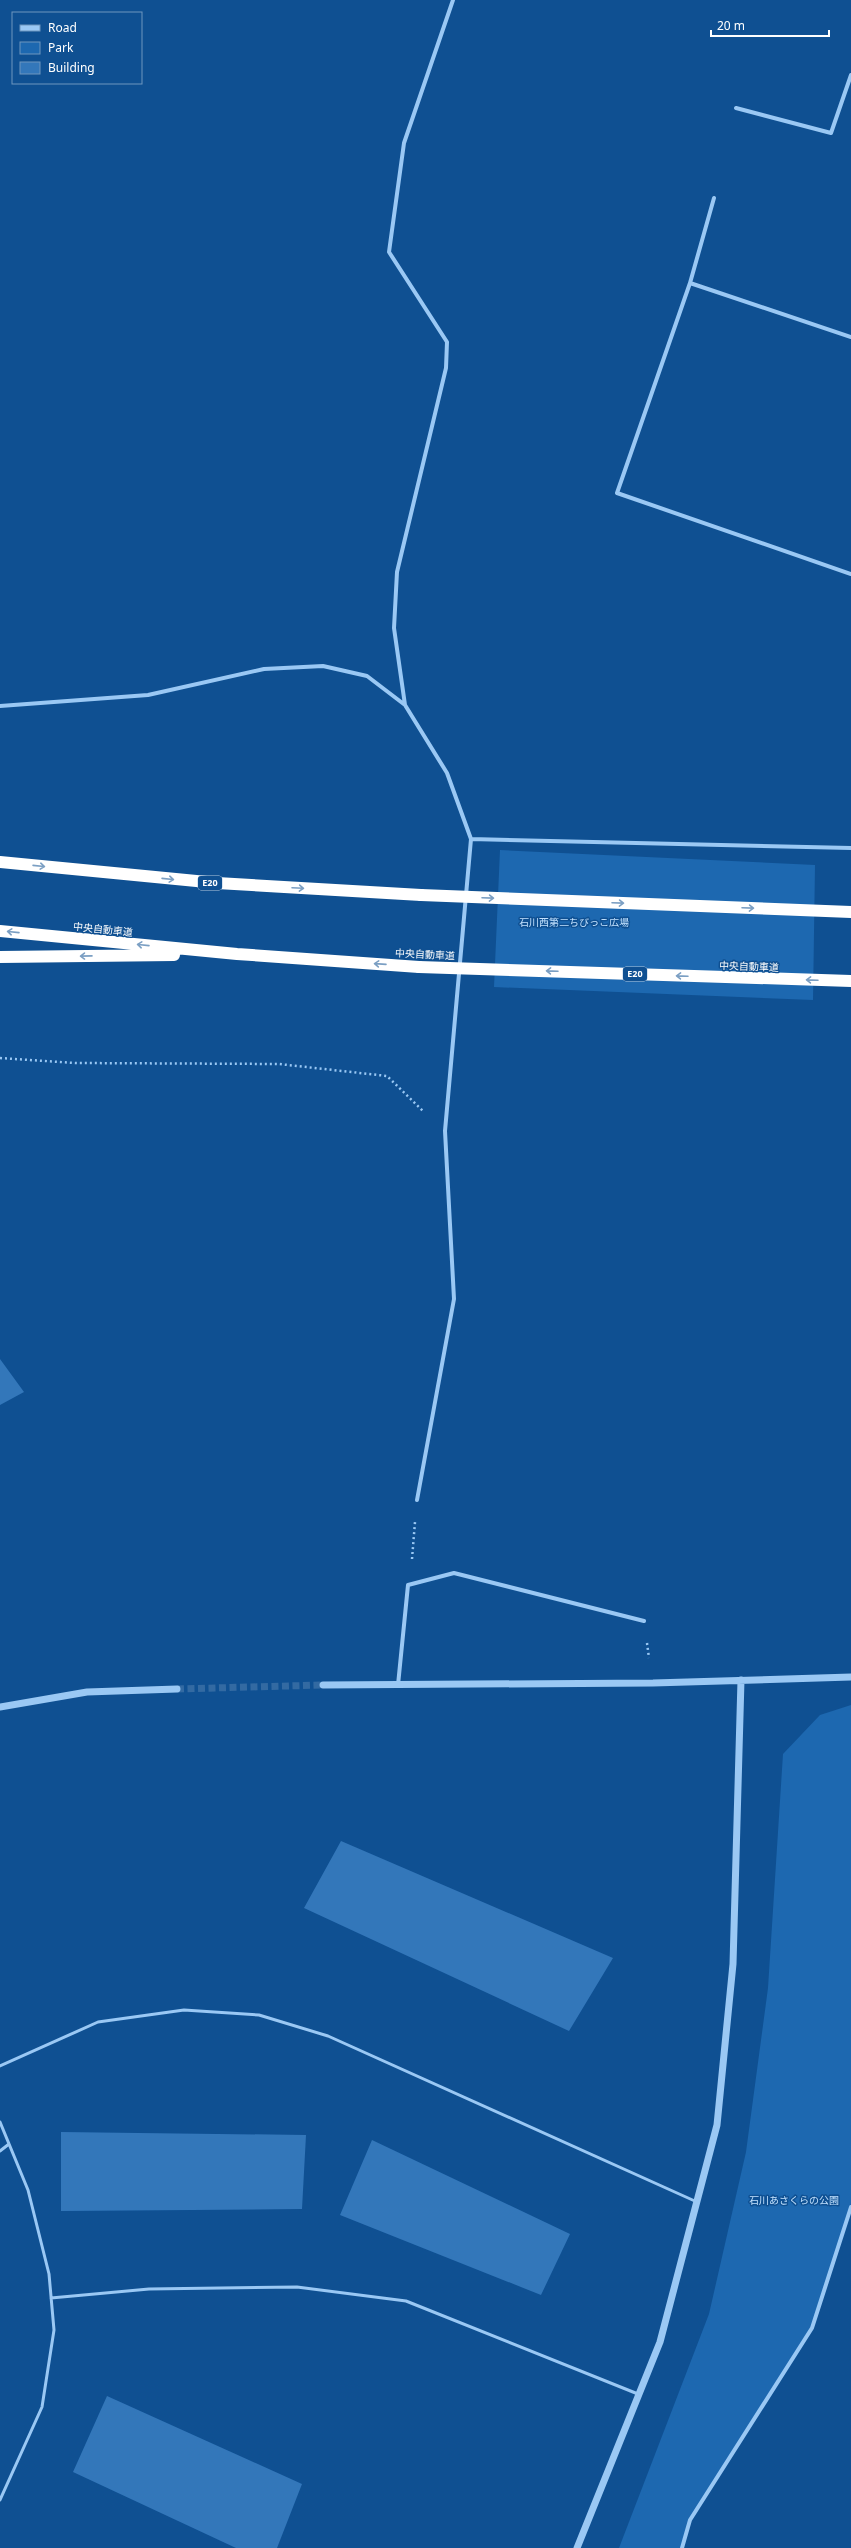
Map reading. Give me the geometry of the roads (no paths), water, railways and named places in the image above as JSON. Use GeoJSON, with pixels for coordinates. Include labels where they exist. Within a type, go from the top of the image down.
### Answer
{"type":"FeatureCollection","features":[{"type":"Feature","properties":{"kind":"highway","name":"E20"},"geometry":{"type":"LineString","coordinates":[[0,862],[217,883],[421,895],[851,912]]}},
{"type":"Feature","properties":{"kind":"highway","name":"中央自動車道"},"geometry":{"type":"LineString","coordinates":[[0,931],[237,954],[418,967],[851,981]]}},
{"type":"Feature","properties":{"kind":"highway"},"geometry":{"type":"LineString","coordinates":[[0,957],[237,954]]}},
{"type":"Feature","properties":{"kind":"street"},"geometry":{"type":"LineString","coordinates":[[405,705],[394,628],[397,572],[446,368],[447,342],[389,252],[404,143],[453,0]]}},
{"type":"Feature","properties":{"kind":"street"},"geometry":{"type":"LineString","coordinates":[[736,108],[830,133],[851,75]]}},
{"type":"Feature","properties":{"kind":"street"},"geometry":{"type":"LineString","coordinates":[[714,198],[690,283],[617,493],[851,574]]}},
{"type":"Feature","properties":{"kind":"street"},"geometry":{"type":"LineString","coordinates":[[690,283],[851,337]]}},
{"type":"Feature","properties":{"kind":"street"},"geometry":{"type":"LineString","coordinates":[[0,706],[148,695],[264,669],[323,666],[367,676],[405,705],[447,773],[472,839],[445,1131],[454,1298],[417,1500]]}},
{"type":"Feature","properties":{"kind":"street"},"geometry":{"type":"LineString","coordinates":[[472,839],[851,848]]}},
{"type":"Feature","properties":{"kind":"street"},"geometry":{"type":"LineString","coordinates":[[398,1685],[408,1585],[454,1573],[644,1621]]}},
{"type":"Feature","properties":{"kind":"street"},"geometry":{"type":"LineString","coordinates":[[323,1685],[653,1683],[851,1677]]}},
{"type":"Feature","properties":{"kind":"street"},"geometry":{"type":"LineString","coordinates":[[577,2548],[660,2342],[717,2125],[733,1964],[741,1680]]}},
{"type":"Feature","properties":{"kind":"street"},"geometry":{"type":"LineString","coordinates":[[0,1707],[87,1692],[177,1689]]}},
{"type":"Feature","properties":{"kind":"street"},"geometry":{"type":"LineString","coordinates":[[682,2548],[690,2520],[812,2328],[851,2207]]}},
{"type":"Feature","properties":{"kind":"lane"},"geometry":{"type":"LineString","coordinates":[[0,2066],[98,2022],[184,2010],[259,2015],[328,2036],[697,2202]]}},
{"type":"Feature","properties":{"kind":"lane"},"geometry":{"type":"LineString","coordinates":[[0,2122],[28,2190],[49,2274],[54,2330],[42,2407],[0,2500]]}},
{"type":"Feature","properties":{"kind":"lane"},"geometry":{"type":"LineString","coordinates":[[0,2150],[9,2144]]}},
{"type":"Feature","properties":{"kind":"lane"},"geometry":{"type":"LineString","coordinates":[[51,2298],[149,2289],[297,2287],[406,2301],[639,2394]]}},
{"type":"Feature","properties":{"kind":"tunnel"},"geometry":{"type":"LineString","coordinates":[[177,1689],[323,1685]]}},
{"type":"Feature","properties":{"kind":"park label","name":"石川西第二ちびっこ広場"},"geometry":{"type":"Point","coordinates":[574,922]}},
{"type":"Feature","properties":{"kind":"park label","name":"石川あさくらの公園"},"geometry":{"type":"Point","coordinates":[794,2200]}}]}
